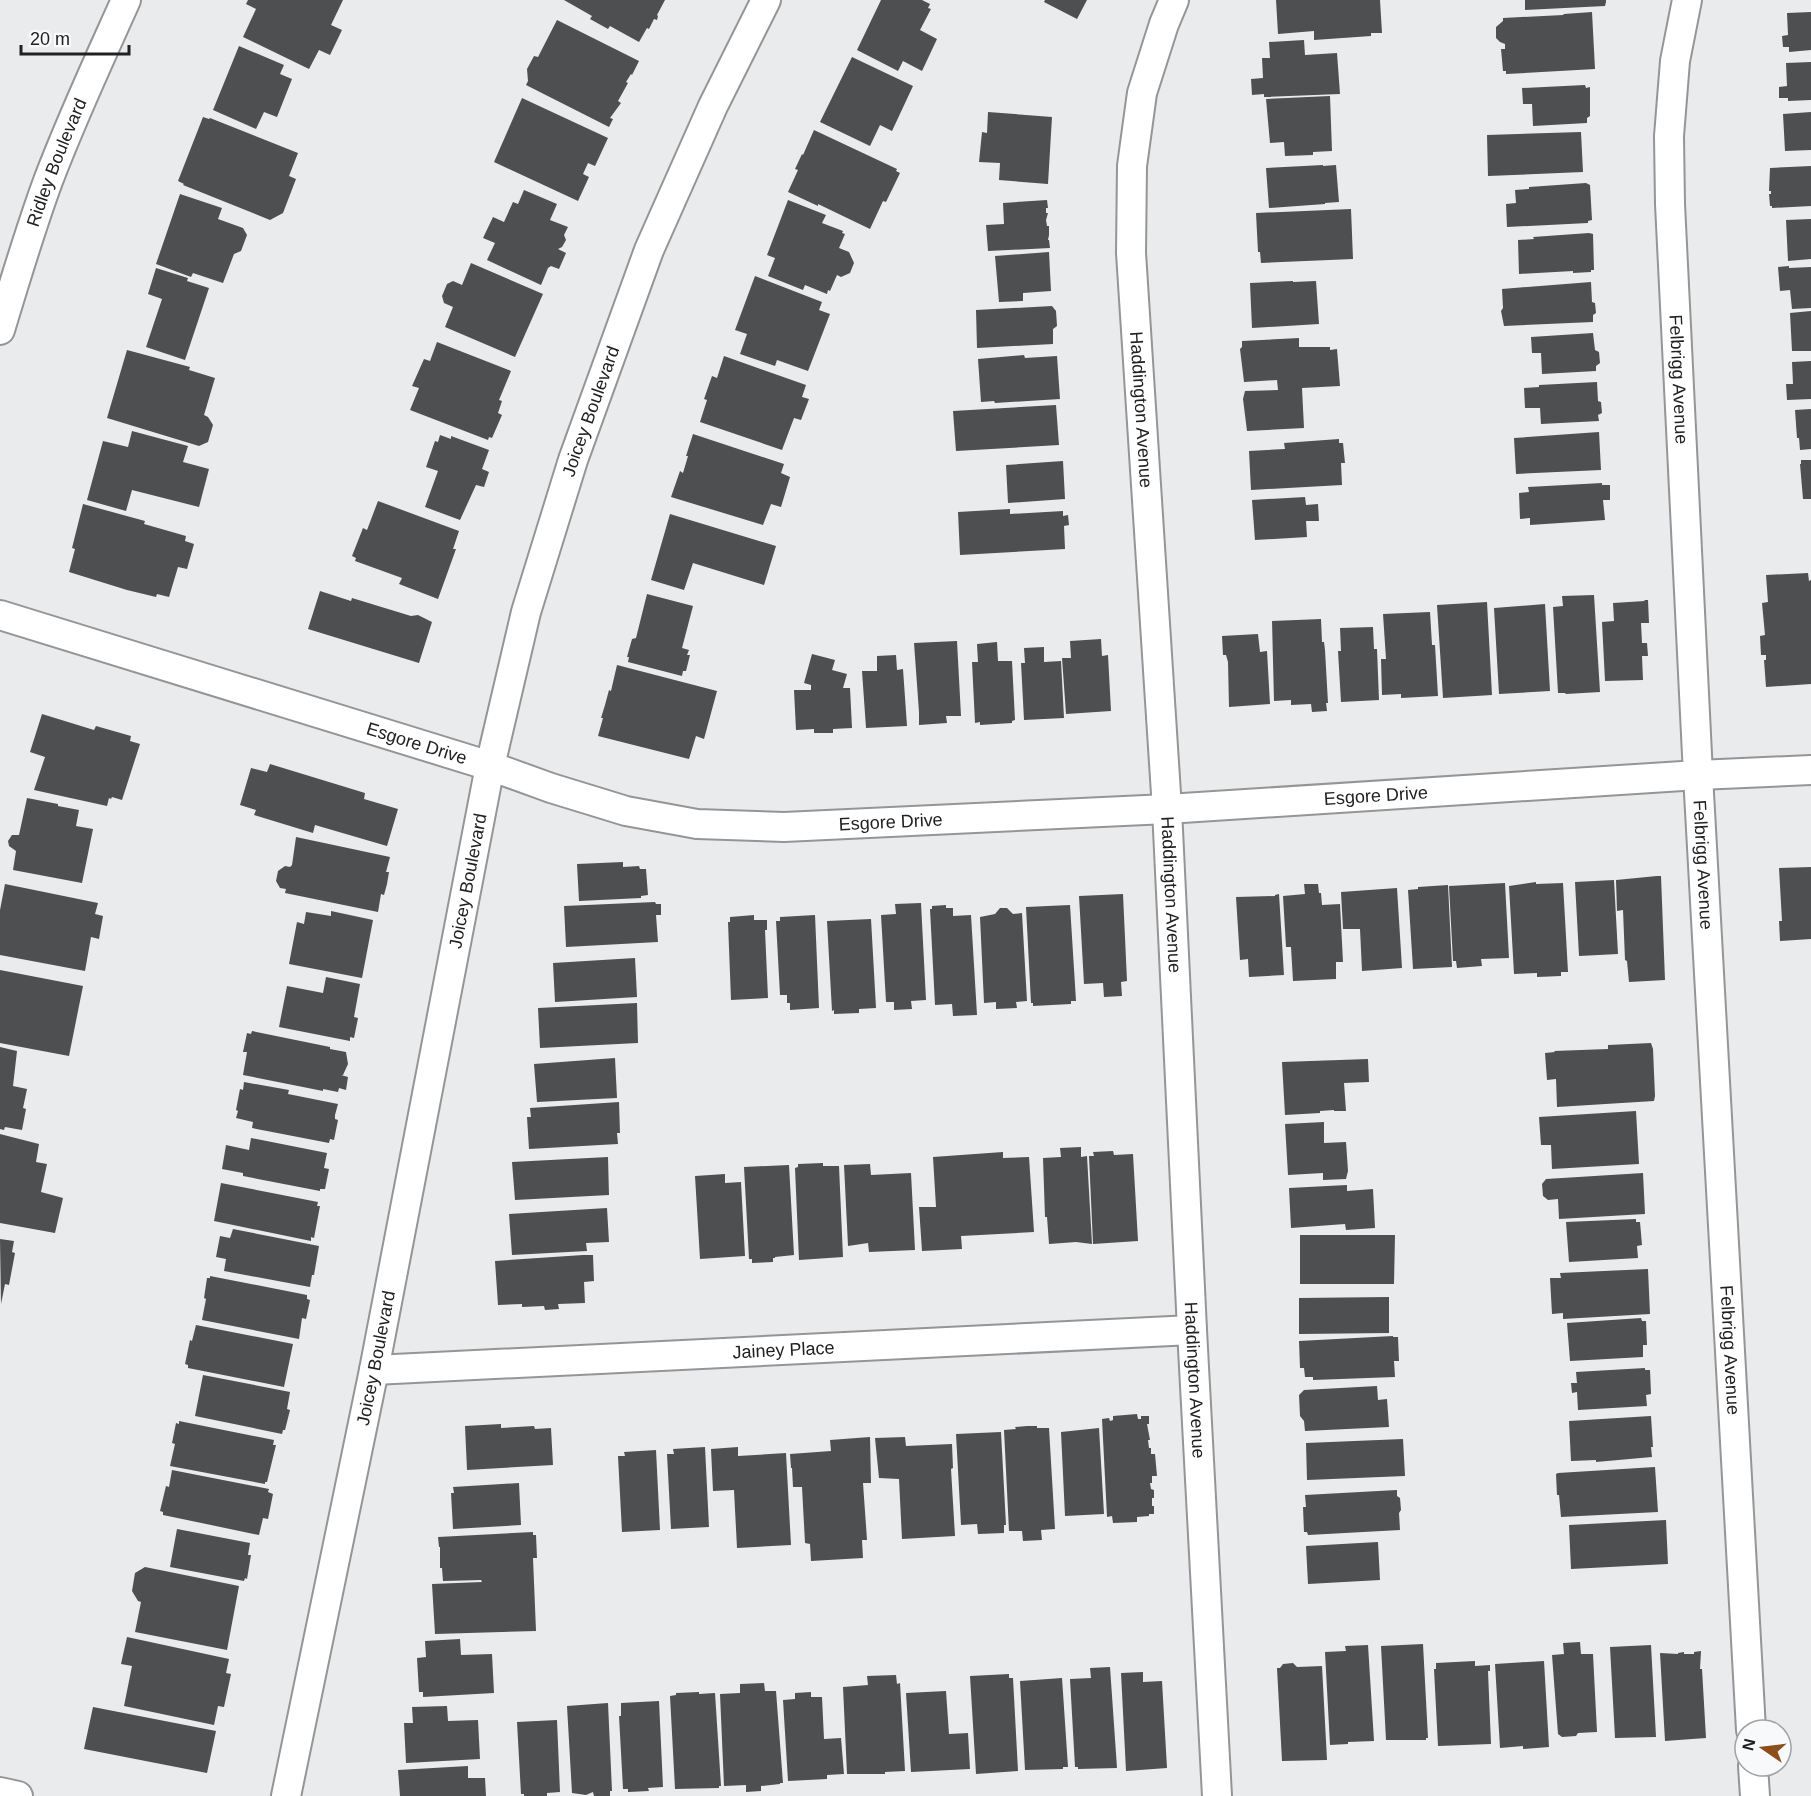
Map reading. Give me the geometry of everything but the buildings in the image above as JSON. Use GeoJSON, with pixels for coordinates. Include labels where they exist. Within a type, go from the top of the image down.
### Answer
{"type":"FeatureCollection","features":[{"type":"Feature","properties":{"kind":"street","name":"Ridley Boulevard"},"geometry":{"type":"LineString","coordinates":[[0,330],[48,181],[126,0]]}},
{"type":"Feature","properties":{"kind":"street","name":"Joicey Boulevard"},"geometry":{"type":"LineString","coordinates":[[286,1796],[374,1370],[490,766],[526,612],[573,460],[649,250],[713,106],[766,0]]}},
{"type":"Feature","properties":{"kind":"street","name":"Haddington Avenue"},"geometry":{"type":"LineString","coordinates":[[1174,0],[1142,93],[1132,166],[1131,253],[1167,809],[1217,1796]]}},
{"type":"Feature","properties":{"kind":"street","name":"Felbrigg Avenue"},"geometry":{"type":"LineString","coordinates":[[1687,0],[1676,61],[1669,147],[1670,204],[1698,775],[1750,1718]]}},
{"type":"Feature","properties":{"kind":"street","name":"Esgore Drive"},"geometry":{"type":"LineString","coordinates":[[0,615],[490,766],[626,811],[697,824],[784,827],[1167,809],[1698,775],[1811,770]]}},
{"type":"Feature","properties":{"kind":"street","name":"Jainey Place"},"geometry":{"type":"LineString","coordinates":[[374,1370],[1192,1330]]}},
{"type":"Feature","properties":{"kind":"street"},"geometry":{"type":"LineString","coordinates":[[1754,1778],[1755,1796]]}},
{"type":"Feature","properties":{"kind":"street"},"geometry":{"type":"LineString","coordinates":[[0,1792],[18,1796]]}}]}
